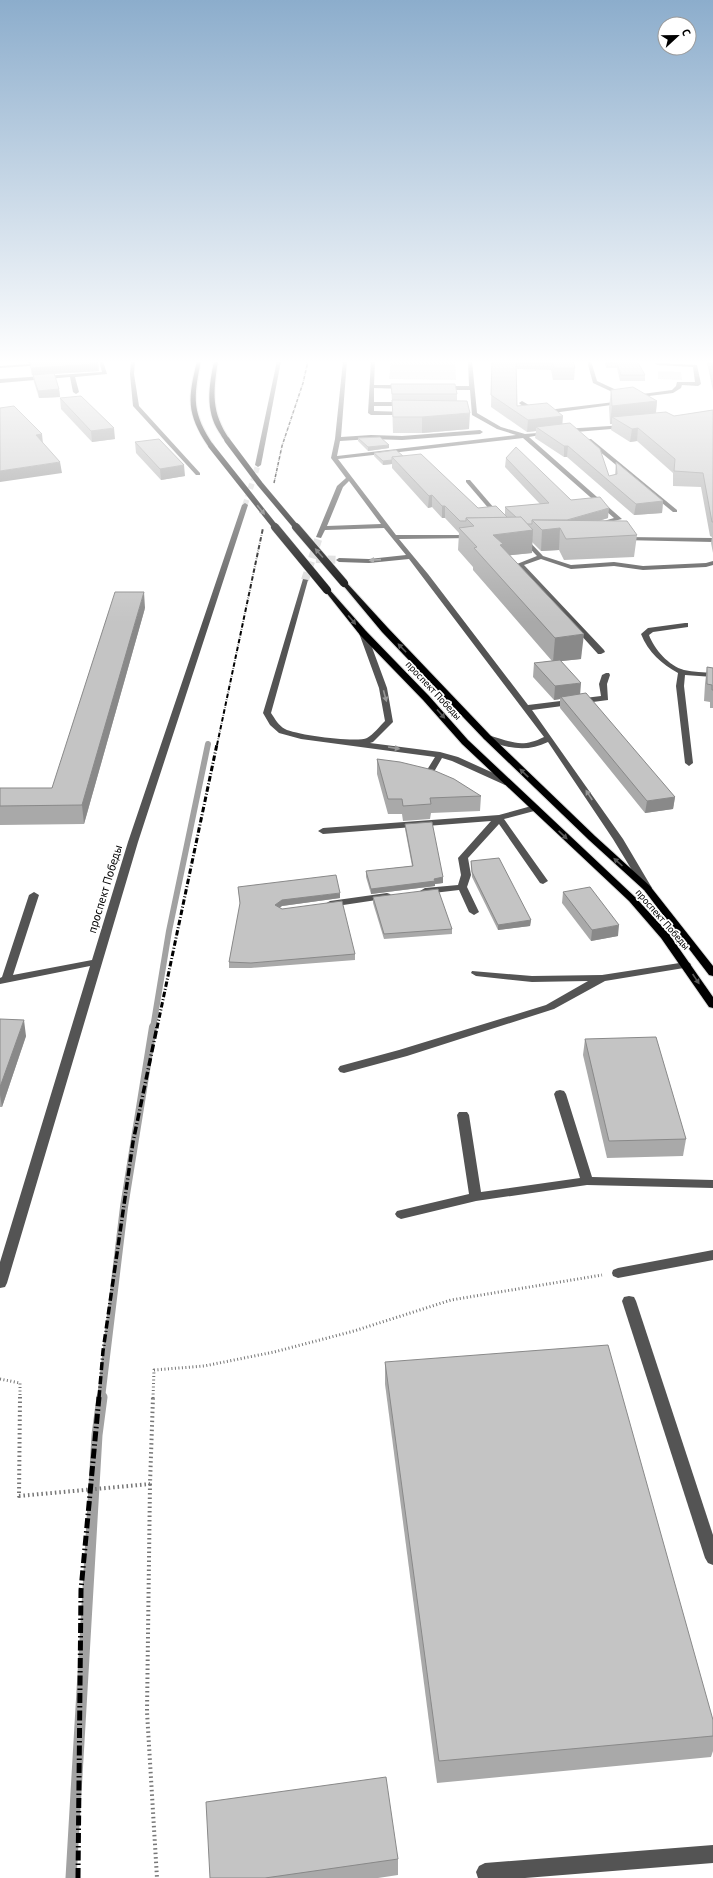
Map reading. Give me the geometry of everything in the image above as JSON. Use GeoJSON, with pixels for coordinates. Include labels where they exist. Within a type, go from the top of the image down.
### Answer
{"type":"FeatureCollection","features":[{"type":"Feature","properties":{"kind":"main road","name":"проспект Победы"},"geometry":{"type":"LineString","coordinates":[[214,449],[236,479],[363,633],[426,698],[465,742],[632,900],[665,936],[713,1005]]}},
{"type":"Feature","properties":{"kind":"main road","name":"проспект Победы"},"geometry":{"type":"LineString","coordinates":[[233,449],[260,484],[385,630],[487,737],[592,838],[647,888],[713,973]]}},
{"type":"Feature","properties":{"kind":"street"},"geometry":{"type":"LineString","coordinates":[[175,449],[198,474]]}},
{"type":"Feature","properties":{"kind":"street"},"geometry":{"type":"LineString","coordinates":[[258,465],[261,449]]}},
{"type":"Feature","properties":{"kind":"street"},"geometry":{"type":"LineString","coordinates":[[336,449],[334,458],[549,738],[618,839],[647,888]]}},
{"type":"Feature","properties":{"kind":"street"},"geometry":{"type":"LineString","coordinates":[[334,458],[415,449]]}},
{"type":"Feature","properties":{"kind":"street"},"geometry":{"type":"LineString","coordinates":[[539,449],[619,518],[589,527]]}},
{"type":"Feature","properties":{"kind":"street"},"geometry":{"type":"LineString","coordinates":[[600,449],[675,511]]}},
{"type":"Feature","properties":{"kind":"street"},"geometry":{"type":"LineString","coordinates":[[319,537],[340,486],[349,478]]}},
{"type":"Feature","properties":{"kind":"street"},"geometry":{"type":"LineString","coordinates":[[468,481],[503,522]]}},
{"type":"Feature","properties":{"kind":"street","name":"проспект Победы"},"geometry":{"type":"LineString","coordinates":[[0,1283],[133,842],[245,505]]}},
{"type":"Feature","properties":{"kind":"street"},"geometry":{"type":"LineString","coordinates":[[322,528],[385,526]]}},
{"type":"Feature","properties":{"kind":"street"},"geometry":{"type":"LineString","coordinates":[[394,537],[481,536]]}},
{"type":"Feature","properties":{"kind":"street"},"geometry":{"type":"LineString","coordinates":[[530,537],[518,536],[541,557],[571,567],[614,564],[643,568],[706,565],[713,563]]}},
{"type":"Feature","properties":{"kind":"street"},"geometry":{"type":"LineString","coordinates":[[616,538],[712,540],[713,549]]}},
{"type":"Feature","properties":{"kind":"street"},"geometry":{"type":"LineString","coordinates":[[339,560],[369,560],[411,557]]}},
{"type":"Feature","properties":{"kind":"street"},"geometry":{"type":"LineString","coordinates":[[541,557],[520,564],[601,652]]}},
{"type":"Feature","properties":{"kind":"street"},"geometry":{"type":"LineString","coordinates":[[305,580],[267,713],[273,723],[282,731],[304,737],[440,755],[455,759],[508,783]]}},
{"type":"Feature","properties":{"kind":"street"},"geometry":{"type":"LineString","coordinates":[[685,625],[651,630],[645,634],[647,643],[672,667],[682,672],[713,675]]}},
{"type":"Feature","properties":{"kind":"street"},"geometry":{"type":"LineString","coordinates":[[355,743],[370,740],[389,722],[388,706],[381,681],[363,633]]}},
{"type":"Feature","properties":{"kind":"street"},"geometry":{"type":"LineString","coordinates":[[682,672],[680,686],[689,763]]}},
{"type":"Feature","properties":{"kind":"street"},"geometry":{"type":"LineString","coordinates":[[527,708],[605,698],[603,684],[606,675]]}},
{"type":"Feature","properties":{"kind":"street"},"geometry":{"type":"LineString","coordinates":[[487,737],[505,745],[521,747],[539,743],[549,738]]}},
{"type":"Feature","properties":{"kind":"street"},"geometry":{"type":"LineString","coordinates":[[438,781],[426,778],[440,755]]}},
{"type":"Feature","properties":{"kind":"street"},"geometry":{"type":"LineString","coordinates":[[323,831],[499,818],[535,808]]}},
{"type":"Feature","properties":{"kind":"street"},"geometry":{"type":"LineString","coordinates":[[499,818],[543,881]]}},
{"type":"Feature","properties":{"kind":"street"},"geometry":{"type":"LineString","coordinates":[[474,912],[462,887],[466,875],[463,858],[499,818]]}},
{"type":"Feature","properties":{"kind":"street"},"geometry":{"type":"LineString","coordinates":[[416,892],[462,887]]}},
{"type":"Feature","properties":{"kind":"street"},"geometry":{"type":"LineString","coordinates":[[3,980],[34,895]]}},
{"type":"Feature","properties":{"kind":"street"},"geometry":{"type":"LineString","coordinates":[[316,905],[393,896]]}},
{"type":"Feature","properties":{"kind":"street"},"geometry":{"type":"LineString","coordinates":[[3,980],[97,962]]}},
{"type":"Feature","properties":{"kind":"street"},"geometry":{"type":"LineString","coordinates":[[476,973],[532,979],[602,978],[686,965]]}},
{"type":"Feature","properties":{"kind":"street"},"geometry":{"type":"LineString","coordinates":[[344,1069],[550,1007],[602,978]]}},
{"type":"Feature","properties":{"kind":"street"},"geometry":{"type":"LineString","coordinates":[[560,1094],[587,1181]]}},
{"type":"Feature","properties":{"kind":"street"},"geometry":{"type":"LineString","coordinates":[[463,1115],[476,1197]]}},
{"type":"Feature","properties":{"kind":"street"},"geometry":{"type":"LineString","coordinates":[[401,1214],[476,1197],[587,1181],[713,1184]]}},
{"type":"Feature","properties":{"kind":"street"},"geometry":{"type":"LineString","coordinates":[[618,1273],[713,1256]]}},
{"type":"Feature","properties":{"kind":"street"},"geometry":{"type":"LineString","coordinates":[[629,1301],[713,1558]]}},
{"type":"Feature","properties":{"kind":"street"},"geometry":{"type":"LineString","coordinates":[[485,1872],[713,1854]]}},
{"type":"Feature","properties":{"kind":"path"},"geometry":{"type":"LineString","coordinates":[[157,1878],[147,1712],[150,1484],[154,1370],[204,1366],[274,1352],[354,1331],[451,1300],[618,1273]]}},
{"type":"Feature","properties":{"kind":"path"},"geometry":{"type":"LineString","coordinates":[[0,1379],[20,1383],[19,1496],[150,1484]]}},
{"type":"Feature","properties":{"kind":"building"},"geometry":{"type":"Polygon","coordinates":[[[0,449],[48,449],[60,462],[0,471],[0,449]]]}},
{"type":"Feature","properties":{"kind":"building"},"geometry":{"type":"Polygon","coordinates":[[[141,449],[168,449],[184,465],[160,469],[141,449]]]}},
{"type":"Feature","properties":{"kind":"building"},"geometry":{"type":"Polygon","coordinates":[[[515,449],[518,449],[571,500],[600,497],[609,508],[567,520],[532,520],[532,524],[527,524],[521,517],[517,518],[505,507],[549,503],[506,458],[515,449]]]}},
{"type":"Feature","properties":{"kind":"building"},"geometry":{"type":"Polygon","coordinates":[[[571,449],[600,449],[609,476],[617,474],[616,462],[663,501],[636,504],[571,449]]]}},
{"type":"Feature","properties":{"kind":"building"},"geometry":{"type":"Polygon","coordinates":[[[663,449],[713,449],[713,522],[703,473],[674,471],[675,459],[663,449]]]}},
{"type":"Feature","properties":{"kind":"building"},"geometry":{"type":"Polygon","coordinates":[[[396,450],[403,456],[392,457],[392,460],[383,461],[374,453],[396,450]]]}},
{"type":"Feature","properties":{"kind":"building"},"geometry":{"type":"Polygon","coordinates":[[[421,454],[478,508],[496,506],[508,518],[466,518],[466,521],[460,521],[445,506],[442,506],[432,495],[429,496],[392,457],[421,454]]]}},
{"type":"Feature","properties":{"kind":"building"},"geometry":{"type":"Polygon","coordinates":[[[521,517],[533,530],[493,535],[503,544],[500,545],[584,634],[555,638],[474,548],[477,547],[459,528],[474,526],[466,518],[521,517]]]}},
{"type":"Feature","properties":{"kind":"building"},"geometry":{"type":"Polygon","coordinates":[[[532,520],[627,521],[637,535],[566,539],[560,528],[542,530],[532,520]]]}},
{"type":"Feature","properties":{"kind":"building"},"geometry":{"type":"Polygon","coordinates":[[[115,592],[144,592],[82,805],[0,806],[0,788],[52,788],[115,592]]]}},
{"type":"Feature","properties":{"kind":"building"},"geometry":{"type":"Polygon","coordinates":[[[560,660],[581,683],[555,686],[534,663],[560,660]]]}},
{"type":"Feature","properties":{"kind":"building"},"geometry":{"type":"Polygon","coordinates":[[[707,667],[713,668],[713,690],[712,685],[707,684],[707,667]]]}},
{"type":"Feature","properties":{"kind":"building"},"geometry":{"type":"Polygon","coordinates":[[[586,693],[675,797],[647,801],[561,697],[586,693]]]}},
{"type":"Feature","properties":{"kind":"building"},"geometry":{"type":"Polygon","coordinates":[[[377,759],[400,762],[433,770],[454,779],[481,796],[430,798],[431,804],[403,806],[402,799],[388,799],[377,759]]]}},
{"type":"Feature","properties":{"kind":"building"},"geometry":{"type":"Polygon","coordinates":[[[432,822],[443,877],[434,879],[435,881],[371,889],[366,871],[413,866],[405,824],[432,822]]]}},
{"type":"Feature","properties":{"kind":"building"},"geometry":{"type":"Polygon","coordinates":[[[499,858],[531,920],[498,925],[472,872],[471,861],[499,858]]]}},
{"type":"Feature","properties":{"kind":"building"},"geometry":{"type":"Polygon","coordinates":[[[336,875],[340,893],[282,900],[275,905],[282,909],[342,901],[355,954],[251,963],[229,962],[240,903],[238,887],[336,875]]]}},
{"type":"Feature","properties":{"kind":"building"},"geometry":{"type":"Polygon","coordinates":[[[590,887],[619,925],[592,930],[563,892],[590,887]]]}},
{"type":"Feature","properties":{"kind":"building"},"geometry":{"type":"Polygon","coordinates":[[[438,889],[452,929],[384,934],[373,897],[438,889]]]}},
{"type":"Feature","properties":{"kind":"building"},"geometry":{"type":"Polygon","coordinates":[[[0,1019],[24,1020],[0,1087],[0,1019]]]}},
{"type":"Feature","properties":{"kind":"building"},"geometry":{"type":"Polygon","coordinates":[[[656,1037],[686,1139],[609,1141],[585,1039],[656,1037]]]}},
{"type":"Feature","properties":{"kind":"building"},"geometry":{"type":"Polygon","coordinates":[[[608,1345],[713,1720],[713,1736],[439,1761],[385,1362],[608,1345]]]}},
{"type":"Feature","properties":{"kind":"building"},"geometry":{"type":"Polygon","coordinates":[[[386,1777],[398,1859],[265,1878],[210,1878],[206,1802],[386,1777]]]}},
{"type":"Feature","properties":{"kind":"waterway"},"geometry":{"type":"LineString","coordinates":[[153,1028],[169,931],[208,744]]}},
{"type":"Feature","properties":{"kind":"waterway"},"geometry":{"type":"LineString","coordinates":[[101,1398],[124,1207],[153,1027]]}},
{"type":"Feature","properties":{"kind":"waterway"},"geometry":{"type":"LineString","coordinates":[[71,1878],[97,1435],[102,1397]]}},
{"type":"Feature","properties":{"kind":"tunnel"},"geometry":{"type":"LineString","coordinates":[[245,505],[258,465]]}},
{"type":"Feature","properties":{"kind":"tunnel"},"geometry":{"type":"LineString","coordinates":[[305,580],[319,537]]}},
{"type":"Feature","properties":{"kind":"tunnel"},"geometry":{"type":"LineString","coordinates":[[316,559],[339,560]]}},
{"type":"Feature","properties":{"kind":"railway"},"geometry":{"type":"LineString","coordinates":[[274,483],[281,449]]}},
{"type":"Feature","properties":{"kind":"railway"},"geometry":{"type":"LineString","coordinates":[[217,745],[263,528]]}},
{"type":"Feature","properties":{"kind":"railway"},"geometry":{"type":"LineString","coordinates":[[157,1028],[217,744]]}},
{"type":"Feature","properties":{"kind":"railway"},"geometry":{"type":"LineString","coordinates":[[99,1398],[103,1351],[133,1142],[157,1027]]}},
{"type":"Feature","properties":{"kind":"railway"},"geometry":{"type":"LineString","coordinates":[[78,1878],[81,1590],[99,1397]]}}]}
